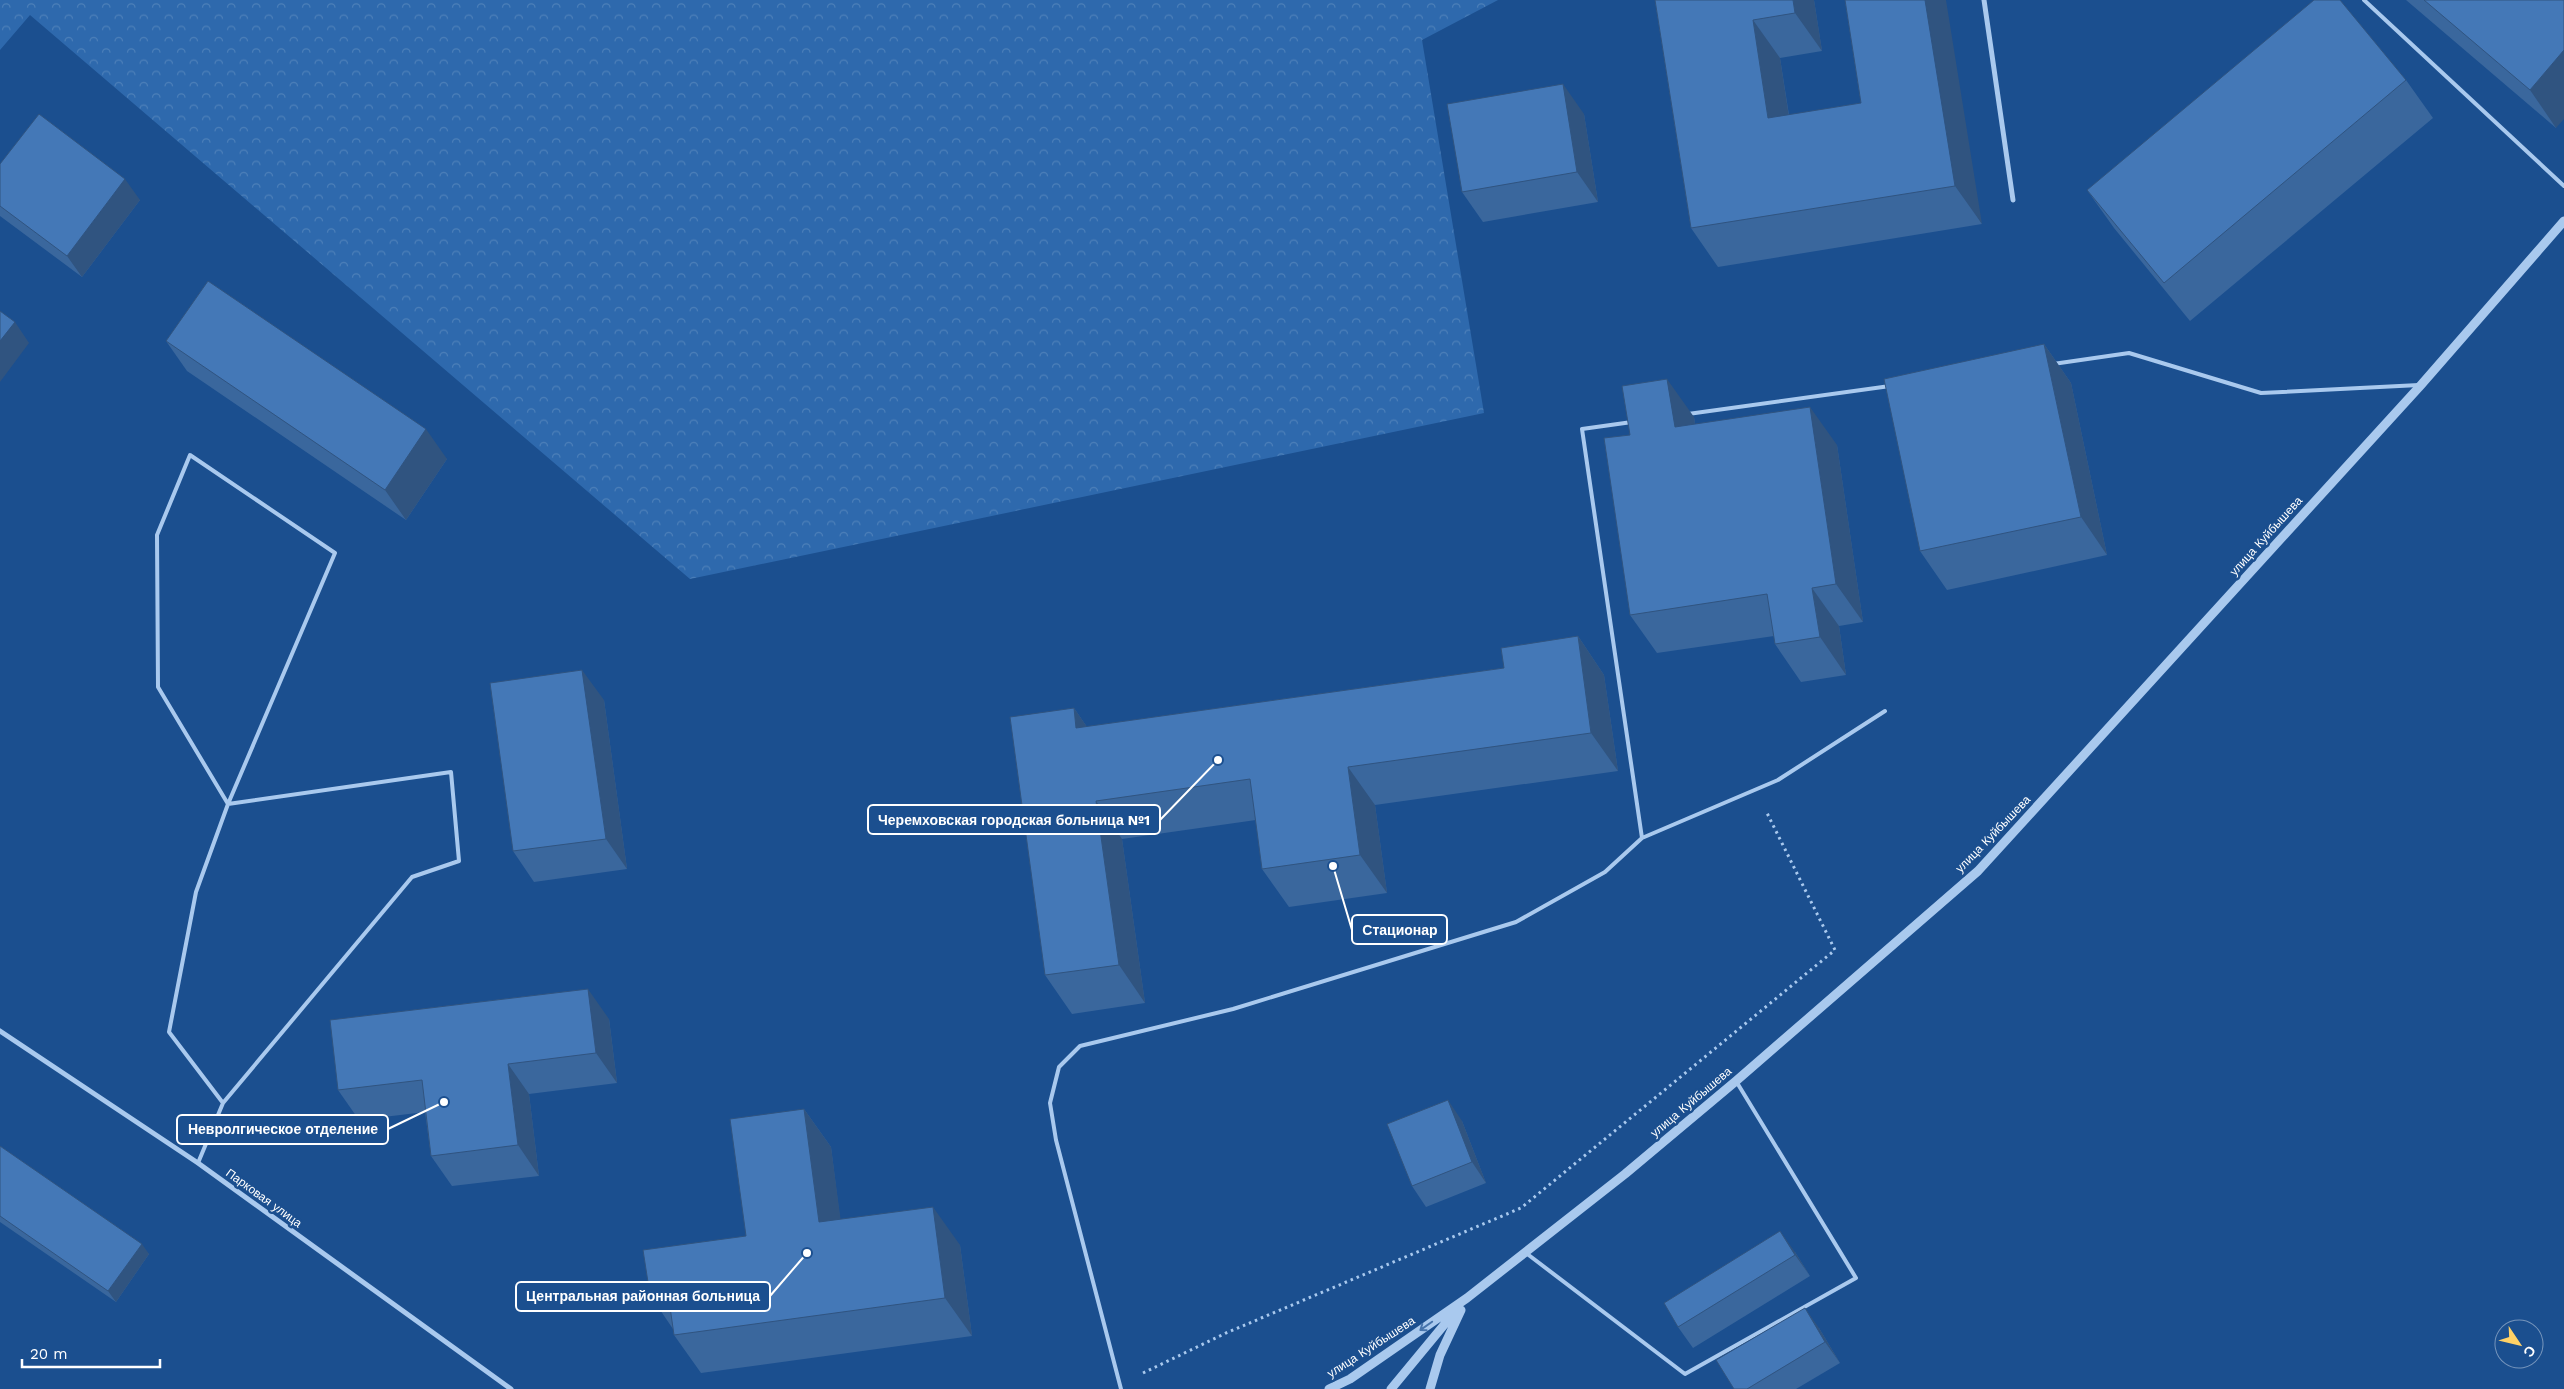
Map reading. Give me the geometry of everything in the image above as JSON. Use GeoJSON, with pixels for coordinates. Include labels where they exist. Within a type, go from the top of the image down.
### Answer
{"type":"FeatureCollection","features":[{"type":"Feature","properties":{"kind":"street"},"geometry":{"type":"LineString","coordinates":[[1984,0],[2012,200]]}},
{"type":"Feature","properties":{"kind":"street","name":"улица Куйбышева"},"geometry":{"type":"LineString","coordinates":[[1329,1389],[1350,1379],[1467,1298],[1526,1253],[1736,1081],[1978,871],[2421,385],[2564,221]]}},
{"type":"Feature","properties":{"kind":"street","name":"Парковая улица"},"geometry":{"type":"LineString","coordinates":[[0,1031],[198,1163],[511,1389]]}},
{"type":"Feature","properties":{"kind":"street"},"geometry":{"type":"LineString","coordinates":[[1391,1389],[1467,1298]]}},
{"type":"Feature","properties":{"kind":"street"},"geometry":{"type":"LineString","coordinates":[[1430,1389],[1440,1355],[1467,1298]]}},
{"type":"Feature","properties":{"kind":"lane"},"geometry":{"type":"LineString","coordinates":[[2364,0],[2564,186]]}},
{"type":"Feature","properties":{"kind":"lane"},"geometry":{"type":"LineString","coordinates":[[2050,364],[2129,353],[2261,393],[2421,385]]}},
{"type":"Feature","properties":{"kind":"lane"},"geometry":{"type":"LineString","coordinates":[[1680,415],[1894,385]]}},
{"type":"Feature","properties":{"kind":"lane"},"geometry":{"type":"LineString","coordinates":[[1640,420],[1582,428],[1642,838]]}},
{"type":"Feature","properties":{"kind":"lane"},"geometry":{"type":"LineString","coordinates":[[223,1104],[170,1032],[196,892],[228,804],[335,553],[190,455],[157,535],[158,687],[228,804]]}},
{"type":"Feature","properties":{"kind":"lane"},"geometry":{"type":"LineString","coordinates":[[1120,1387],[1056,1140],[1050,1103],[1059,1067],[1080,1046],[1233,1009],[1516,922],[1605,872],[1642,838],[1778,780],[1885,711]]}},
{"type":"Feature","properties":{"kind":"lane"},"geometry":{"type":"LineString","coordinates":[[198,1163],[223,1104],[412,877],[459,861],[451,772],[228,804]]}},
{"type":"Feature","properties":{"kind":"lane"},"geometry":{"type":"LineString","coordinates":[[1526,1253],[1685,1374],[1856,1278],[1736,1081]]}},
{"type":"Feature","properties":{"kind":"path"},"geometry":{"type":"LineString","coordinates":[[1120,1387],[1226,1333],[1521,1208],[1835,950],[1755,790]]}},
{"type":"Feature","properties":{"kind":"green space"},"geometry":{"type":"Polygon","coordinates":[[[0,0],[1498,0],[1422,40],[1484,413],[690,579],[30,15],[0,50],[0,0]]]}},
{"type":"Feature","properties":{"kind":"building"},"geometry":{"type":"Polygon","coordinates":[[[1655,0],[1793,0],[1795,13],[1753,20],[1768,118],[1861,103],[1845,0],[1925,0],[1955,186],[1691,228],[1655,0]]]}},
{"type":"Feature","properties":{"kind":"building"},"geometry":{"type":"Polygon","coordinates":[[[2314,0],[2340,0],[2406,80],[2164,283],[2087,190],[2314,0]]]}},
{"type":"Feature","properties":{"kind":"building"},"geometry":{"type":"Polygon","coordinates":[[[2424,0],[2564,0],[2564,50],[2530,90],[2424,0]]]}},
{"type":"Feature","properties":{"kind":"building"},"geometry":{"type":"Polygon","coordinates":[[[1563,84],[1577,172],[1462,192],[1447,104],[1563,84]]]}},
{"type":"Feature","properties":{"kind":"building"},"geometry":{"type":"Polygon","coordinates":[[[39,114],[125,179],[67,256],[0,206],[0,164],[39,114]]]}},
{"type":"Feature","properties":{"kind":"building"},"geometry":{"type":"Polygon","coordinates":[[[208,281],[426,429],[385,490],[166,341],[208,281]]]}},
{"type":"Feature","properties":{"kind":"building"},"geometry":{"type":"Polygon","coordinates":[[[0,311],[15,322],[0,341],[0,311]]]}},
{"type":"Feature","properties":{"kind":"building"},"geometry":{"type":"Polygon","coordinates":[[[2044,344],[2081,517],[1920,551],[1884,379],[2044,344]]]}},
{"type":"Feature","properties":{"kind":"building"},"geometry":{"type":"Polygon","coordinates":[[[1667,379],[1675,427],[1810,407],[1836,584],[1812,588],[1820,637],[1775,644],[1767,594],[1630,615],[1604,438],[1630,435],[1622,386],[1667,379]]]}},
{"type":"Feature","properties":{"kind":"building"},"geometry":{"type":"Polygon","coordinates":[[[1578,636],[1591,733],[1348,767],[1360,855],[1262,869],[1250,779],[1096,801],[1119,965],[1045,975],[1010,717],[1074,708],[1076,728],[1504,668],[1501,648],[1578,636]]]}},
{"type":"Feature","properties":{"kind":"building"},"geometry":{"type":"Polygon","coordinates":[[[582,670],[606,839],[513,851],[490,683],[582,670]]]}},
{"type":"Feature","properties":{"kind":"building"},"geometry":{"type":"Polygon","coordinates":[[[588,989],[596,1053],[508,1064],[518,1145],[431,1156],[422,1080],[338,1090],[330,1020],[588,989]]]}},
{"type":"Feature","properties":{"kind":"building"},"geometry":{"type":"Polygon","coordinates":[[[1448,1100],[1472,1162],[1412,1186],[1387,1124],[1448,1100]]]}},
{"type":"Feature","properties":{"kind":"building"},"geometry":{"type":"Polygon","coordinates":[[[804,1109],[819,1222],[933,1207],[945,1298],[674,1335],[668,1293],[650,1295],[643,1250],[746,1236],[730,1119],[804,1109]]]}},
{"type":"Feature","properties":{"kind":"building"},"geometry":{"type":"Polygon","coordinates":[[[0,1146],[142,1244],[108,1291],[0,1216],[0,1146]]]}},
{"type":"Feature","properties":{"kind":"building"},"geometry":{"type":"Polygon","coordinates":[[[1780,1231],[1795,1255],[1678,1327],[1664,1303],[1780,1231]]]}},
{"type":"Feature","properties":{"kind":"building"},"geometry":{"type":"Polygon","coordinates":[[[1805,1308],[1825,1342],[1747,1389],[1734,1389],[1716,1360],[1805,1308]]]}},
{"type":"Feature","properties":{"kind":"place","name":"Черемховская городская больница №1"},"geometry":{"type":"Point","coordinates":[1218,760]}},
{"type":"Feature","properties":{"kind":"place","name":"Стационар"},"geometry":{"type":"Point","coordinates":[1333,866]}},
{"type":"Feature","properties":{"kind":"place","name":"Невролгическое отделение"},"geometry":{"type":"Point","coordinates":[444,1102]}},
{"type":"Feature","properties":{"kind":"place","name":"Центральная районная больница"},"geometry":{"type":"Point","coordinates":[807,1253]}}]}
